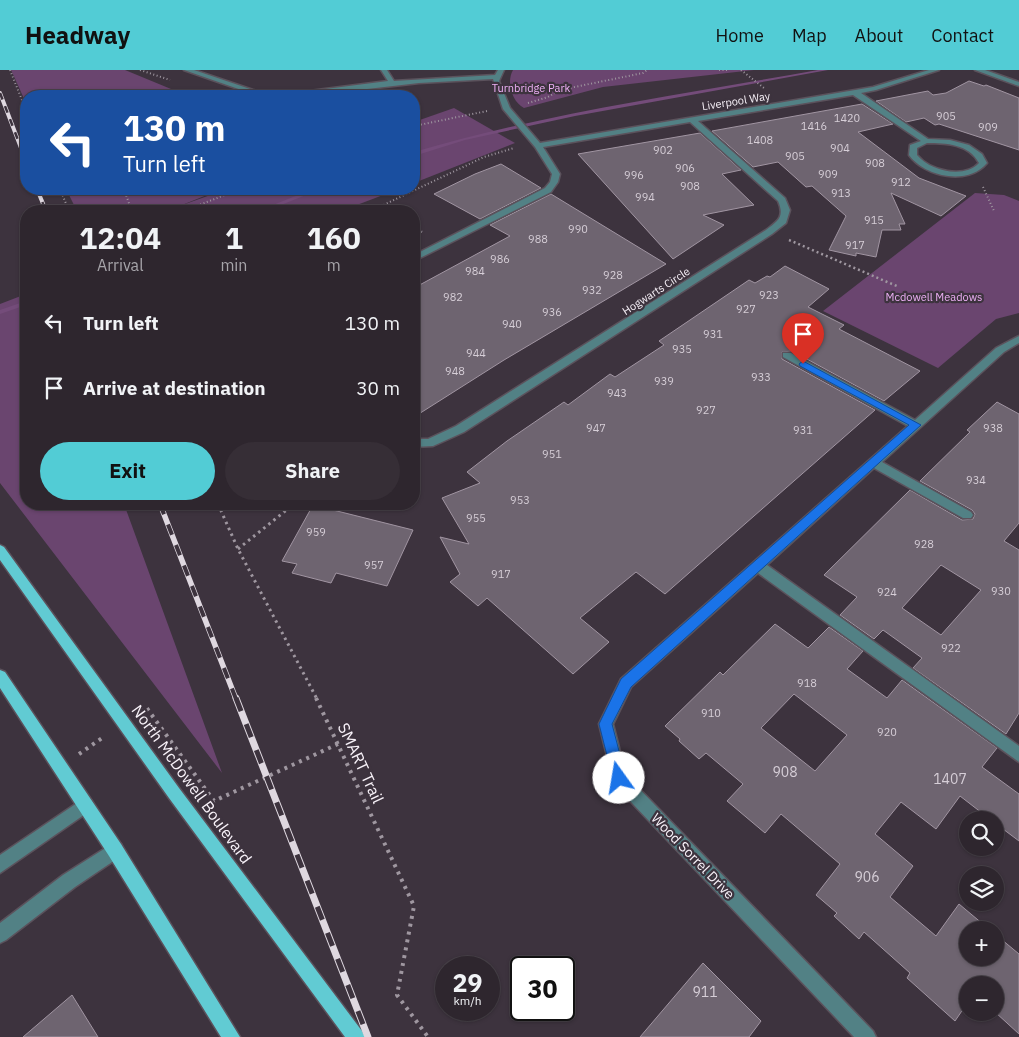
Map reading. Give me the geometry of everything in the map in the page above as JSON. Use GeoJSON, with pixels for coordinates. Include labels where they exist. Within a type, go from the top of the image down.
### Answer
{"type":"FeatureCollection","features":[{"type":"Feature","properties":{"kind":"main road","name":"North McDowell Boulevard"},"geometry":{"type":"LineString","coordinates":[[0,550],[174,793],[356,1037]]}},
{"type":"Feature","properties":{"kind":"main road"},"geometry":{"type":"LineString","coordinates":[[0,676],[115,850],[231,1037]]}},
{"type":"Feature","properties":{"kind":"street"},"geometry":{"type":"LineString","coordinates":[[187,70],[246,90]]}},
{"type":"Feature","properties":{"kind":"street"},"geometry":{"type":"LineString","coordinates":[[384,70],[392,83]]}},
{"type":"Feature","properties":{"kind":"street","name":"Liverpool Way"},"geometry":{"type":"LineString","coordinates":[[538,146],[874,89],[936,70]]}},
{"type":"Feature","properties":{"kind":"street"},"geometry":{"type":"LineString","coordinates":[[978,70],[1019,84]]}},
{"type":"Feature","properties":{"kind":"street"},"geometry":{"type":"LineString","coordinates":[[342,90],[392,83],[499,74],[496,81],[507,109],[538,146],[556,174],[554,182],[548,190],[420,255]]}},
{"type":"Feature","properties":{"kind":"street"},"geometry":{"type":"LineString","coordinates":[[854,92],[926,141],[947,141],[963,146],[976,152],[983,163],[975,171],[967,173],[945,173],[934,170],[924,166],[912,156],[913,147],[926,141]]}},
{"type":"Feature","properties":{"kind":"street","name":"Hogwarts Circle"},"geometry":{"type":"LineString","coordinates":[[420,443],[429,443],[460,429],[761,238],[783,221],[786,210],[782,200],[692,120]]}},
{"type":"Feature","properties":{"kind":"street","name":"Wood Sorrel Drive"},"geometry":{"type":"LineString","coordinates":[[867,1037],[619,778],[606,724],[626,683],[1000,350],[1019,339]]}},
{"type":"Feature","properties":{"kind":"street"},"geometry":{"type":"LineString","coordinates":[[787,355],[916,425]]}},
{"type":"Feature","properties":{"kind":"street"},"geometry":{"type":"LineString","coordinates":[[874,463],[967,515]]}},
{"type":"Feature","properties":{"kind":"street"},"geometry":{"type":"LineString","coordinates":[[758,566],[1019,755]]}},
{"type":"Feature","properties":{"kind":"street"},"geometry":{"type":"LineString","coordinates":[[0,865],[86,805]]}},
{"type":"Feature","properties":{"kind":"street"},"geometry":{"type":"LineString","coordinates":[[0,934],[69,880],[115,850]]}},
{"type":"Feature","properties":{"kind":"path"},"geometry":{"type":"LineString","coordinates":[[10,70],[20,95]]}},
{"type":"Feature","properties":{"kind":"path"},"geometry":{"type":"LineString","coordinates":[[522,105],[548,97],[560,90],[643,73],[647,70]]}},
{"type":"Feature","properties":{"kind":"path"},"geometry":{"type":"LineString","coordinates":[[719,70],[729,70]]}},
{"type":"Feature","properties":{"kind":"path"},"geometry":{"type":"LineString","coordinates":[[741,70],[770,93]]}},
{"type":"Feature","properties":{"kind":"path"},"geometry":{"type":"LineString","coordinates":[[420,125],[488,111]]}},
{"type":"Feature","properties":{"kind":"path"},"geometry":{"type":"LineString","coordinates":[[420,187],[484,157],[515,148]]}},
{"type":"Feature","properties":{"kind":"path"},"geometry":{"type":"LineString","coordinates":[[979,179],[994,211]]}},
{"type":"Feature","properties":{"kind":"path"},"geometry":{"type":"LineString","coordinates":[[199,205],[225,195]]}},
{"type":"Feature","properties":{"kind":"path"},"geometry":{"type":"LineString","coordinates":[[383,205],[404,195]]}},
{"type":"Feature","properties":{"kind":"path"},"geometry":{"type":"LineString","coordinates":[[420,231],[425,234]]}},
{"type":"Feature","properties":{"kind":"path"},"geometry":{"type":"LineString","coordinates":[[788,240],[899,287]]}},
{"type":"Feature","properties":{"kind":"path","name":"SMART Trail"},"geometry":{"type":"LineString","coordinates":[[221,510],[238,549],[322,709],[414,906],[397,995],[428,1037]]}},
{"type":"Feature","properties":{"kind":"path"},"geometry":{"type":"LineString","coordinates":[[238,549],[287,510]]}},
{"type":"Feature","properties":{"kind":"path"},"geometry":{"type":"LineString","coordinates":[[146,707],[214,801],[338,744]]}},
{"type":"Feature","properties":{"kind":"green space"},"geometry":{"type":"Polygon","coordinates":[[[11,70],[125,70],[173,90],[20,90],[11,70]]]}},
{"type":"Feature","properties":{"kind":"green space","name":"Turnbridge Park"},"geometry":{"type":"Polygon","coordinates":[[[513,70],[754,70],[603,87],[524,108],[516,101],[511,91],[510,80],[513,70]]]}},
{"type":"Feature","properties":{"kind":"green space"},"geometry":{"type":"Polygon","coordinates":[[[454,108],[515,143],[420,181],[420,120],[454,108]]]}},
{"type":"Feature","properties":{"kind":"green space","name":"Mcdowell Meadows"},"geometry":{"type":"Polygon","coordinates":[[[975,193],[1004,195],[1019,201],[1019,313],[996,319],[938,368],[823,311],[975,193]]]}},
{"type":"Feature","properties":{"kind":"green space"},"geometry":{"type":"Polygon","coordinates":[[[69,195],[207,195],[182,205],[74,205],[69,195]]]}},
{"type":"Feature","properties":{"kind":"green space"},"geometry":{"type":"Polygon","coordinates":[[[210,195],[383,195],[357,205],[183,205],[210,195]]]}},
{"type":"Feature","properties":{"kind":"green space"},"geometry":{"type":"Polygon","coordinates":[[[20,296],[20,509],[0,483],[0,304],[20,296]]]}},
{"type":"Feature","properties":{"kind":"green space"},"geometry":{"type":"Polygon","coordinates":[[[21,510],[126,510],[222,773],[21,510]]]}},
{"type":"Feature","properties":{"kind":"building"},"geometry":{"type":"Polygon","coordinates":[[[969,81],[986,85],[1019,98],[1019,150],[939,124],[935,125],[924,118],[906,122],[876,101],[928,91],[933,95],[946,93],[969,81]]]}},
{"type":"Feature","properties":{"kind":"building"},"geometry":{"type":"Polygon","coordinates":[[[862,104],[893,124],[858,132],[919,178],[966,196],[941,216],[891,193],[905,224],[899,224],[901,230],[882,230],[876,257],[856,253],[856,256],[829,250],[846,216],[812,186],[806,187],[778,162],[753,167],[712,131],[862,104]]]}},
{"type":"Feature","properties":{"kind":"building"},"geometry":{"type":"Polygon","coordinates":[[[700,133],[741,170],[722,174],[754,205],[703,215],[724,225],[673,259],[578,154],[700,133]]]}},
{"type":"Feature","properties":{"kind":"building"},"geometry":{"type":"Polygon","coordinates":[[[501,164],[541,188],[480,219],[434,194],[475,174],[501,164]]]}},
{"type":"Feature","properties":{"kind":"building"},"geometry":{"type":"Polygon","coordinates":[[[551,194],[666,264],[504,360],[420,413],[420,285],[510,236],[490,225],[551,194]]]}},
{"type":"Feature","properties":{"kind":"building"},"geometry":{"type":"Polygon","coordinates":[[[785,266],[829,289],[808,307],[844,325],[839,329],[920,371],[884,401],[792,351],[782,352],[782,359],[875,410],[665,594],[636,572],[580,618],[609,642],[573,674],[487,598],[478,606],[450,582],[460,574],[440,537],[469,544],[442,498],[480,483],[467,472],[507,441],[564,402],[568,405],[610,374],[615,377],[664,345],[659,341],[749,280],[755,283],[767,276],[770,277],[785,266]]]}},
{"type":"Feature","properties":{"kind":"building"},"geometry":{"type":"Polygon","coordinates":[[[997,402],[1019,414],[1019,523],[1004,541],[1019,550],[1019,713],[1006,734],[913,668],[922,658],[883,630],[874,639],[840,615],[857,597],[824,575],[910,490],[962,520],[973,519],[975,514],[972,510],[920,481],[970,432],[967,430],[997,402]],[[941,565],[902,608],[941,635],[981,590],[941,565]]]}},
{"type":"Feature","properties":{"kind":"building"},"geometry":{"type":"Polygon","coordinates":[[[310,510],[333,510],[413,530],[387,586],[336,573],[331,583],[292,573],[297,564],[282,561],[310,510]]]}},
{"type":"Feature","properties":{"kind":"building"},"geometry":{"type":"Polygon","coordinates":[[[775,624],[808,648],[829,627],[863,651],[847,669],[887,698],[902,680],[997,748],[982,767],[1019,794],[1019,841],[1004,830],[1004,811],[979,811],[960,796],[936,829],[901,802],[875,834],[913,866],[890,897],[936,936],[959,904],[959,911],[967,911],[979,921],[959,921],[959,966],[1004,966],[1004,942],[1019,954],[1019,1034],[1004,1020],[1004,976],[959,976],[959,1015],[955,1021],[907,978],[910,973],[864,932],[859,939],[834,916],[837,913],[816,895],[840,864],[781,814],[765,833],[727,801],[743,784],[706,753],[699,759],[665,726],[720,672],[723,675],[775,624]],[[794,694],[761,728],[815,771],[847,735],[794,694]]]}},
{"type":"Feature","properties":{"kind":"building"},"geometry":{"type":"Polygon","coordinates":[[[703,963],[761,1021],[749,1037],[640,1037],[703,963]]]}},
{"type":"Feature","properties":{"kind":"building"},"geometry":{"type":"Polygon","coordinates":[[[72,995],[98,1037],[23,1037],[72,995]]]}},
{"type":"Feature","properties":{"kind":"waterway"},"geometry":{"type":"LineString","coordinates":[[420,152],[464,139],[575,114],[826,70]]}},
{"type":"Feature","properties":{"kind":"waterway"},"geometry":{"type":"LineString","coordinates":[[277,205],[302,195]]}},
{"type":"Feature","properties":{"kind":"waterway"},"geometry":{"type":"LineString","coordinates":[[0,312],[20,305]]}},
{"type":"Feature","properties":{"kind":"railway"},"geometry":{"type":"LineString","coordinates":[[0,93],[20,145]]}},
{"type":"Feature","properties":{"kind":"railway"},"geometry":{"type":"LineString","coordinates":[[39,195],[44,205]]}},
{"type":"Feature","properties":{"kind":"railway"},"geometry":{"type":"LineString","coordinates":[[162,510],[236,699]]}},
{"type":"Feature","properties":{"kind":"railway"},"geometry":{"type":"LineString","coordinates":[[236,698],[368,1037]]}},
{"type":"Feature","properties":{"kind":"route"},"geometry":{"type":"LineString","coordinates":[[619,778],[606,724],[626,683],[916,425],[803,364]]}}]}
